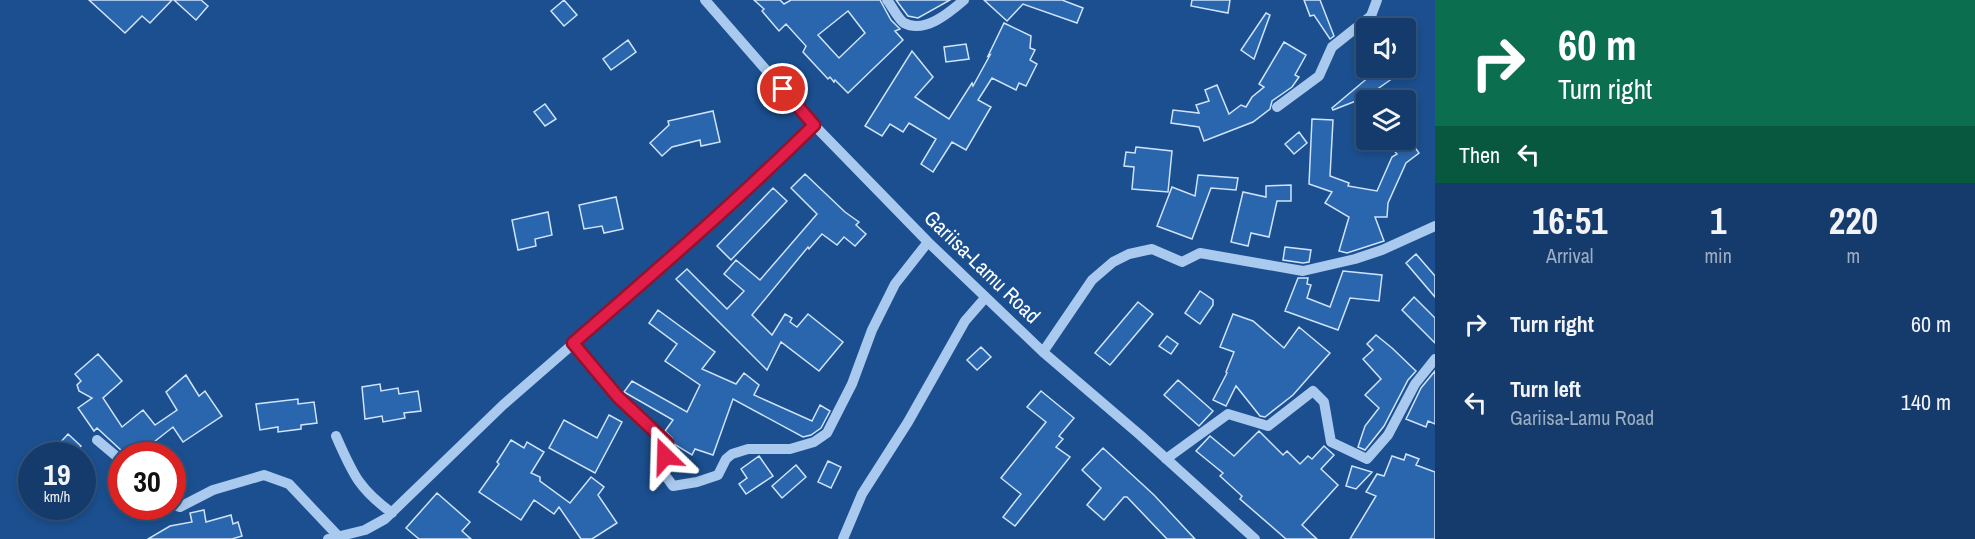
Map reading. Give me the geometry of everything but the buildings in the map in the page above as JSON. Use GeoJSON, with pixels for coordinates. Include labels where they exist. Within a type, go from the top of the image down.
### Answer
{"type":"FeatureCollection","features":[{"type":"Feature","properties":{"kind":"street","name":"Gariisa-Lamu Road"},"geometry":{"type":"LineString","coordinates":[[705,0],[814,125],[985,298],[1255,539]]}},
{"type":"Feature","properties":{"kind":"street"},"geometry":{"type":"LineString","coordinates":[[887,0],[903,22],[912,25],[924,24],[943,17],[964,0]]}},
{"type":"Feature","properties":{"kind":"street"},"geometry":{"type":"LineString","coordinates":[[1277,107],[1319,76],[1332,47],[1371,16],[1377,0]]}},
{"type":"Feature","properties":{"kind":"street"},"geometry":{"type":"LineString","coordinates":[[186,504],[213,490],[264,475],[290,484],[334,538],[373,527],[392,513],[503,405],[659,269],[814,125]]}},
{"type":"Feature","properties":{"kind":"street"},"geometry":{"type":"LineString","coordinates":[[1043,352],[1092,280],[1113,262],[1142,250],[1152,249],[1182,262],[1200,253],[1303,271],[1382,250],[1435,226]]}},
{"type":"Feature","properties":{"kind":"street"},"geometry":{"type":"LineString","coordinates":[[573,343],[618,397],[667,443],[662,471],[673,486],[678,487],[697,482],[718,475],[726,459],[732,454],[748,449],[790,449],[814,442],[827,433],[852,384],[872,330],[895,284],[928,242]]}},
{"type":"Feature","properties":{"kind":"street"},"geometry":{"type":"LineString","coordinates":[[843,539],[862,494],[908,422],[965,321],[985,298]]}},
{"type":"Feature","properties":{"kind":"street"},"geometry":{"type":"LineString","coordinates":[[1166,459],[1228,414],[1268,426],[1313,391],[1324,402],[1331,442],[1367,459],[1388,435],[1416,384],[1435,359]]}},
{"type":"Feature","properties":{"kind":"street"},"geometry":{"type":"LineString","coordinates":[[336,436],[354,476],[370,497],[392,513]]}},
{"type":"Feature","properties":{"kind":"street"},"geometry":{"type":"LineString","coordinates":[[98,440],[108,449]]}},
{"type":"Feature","properties":{"kind":"route"},"geometry":{"type":"LineString","coordinates":[[665,456],[667,443],[618,397],[573,343],[659,269],[814,125],[783,89]]}}]}
